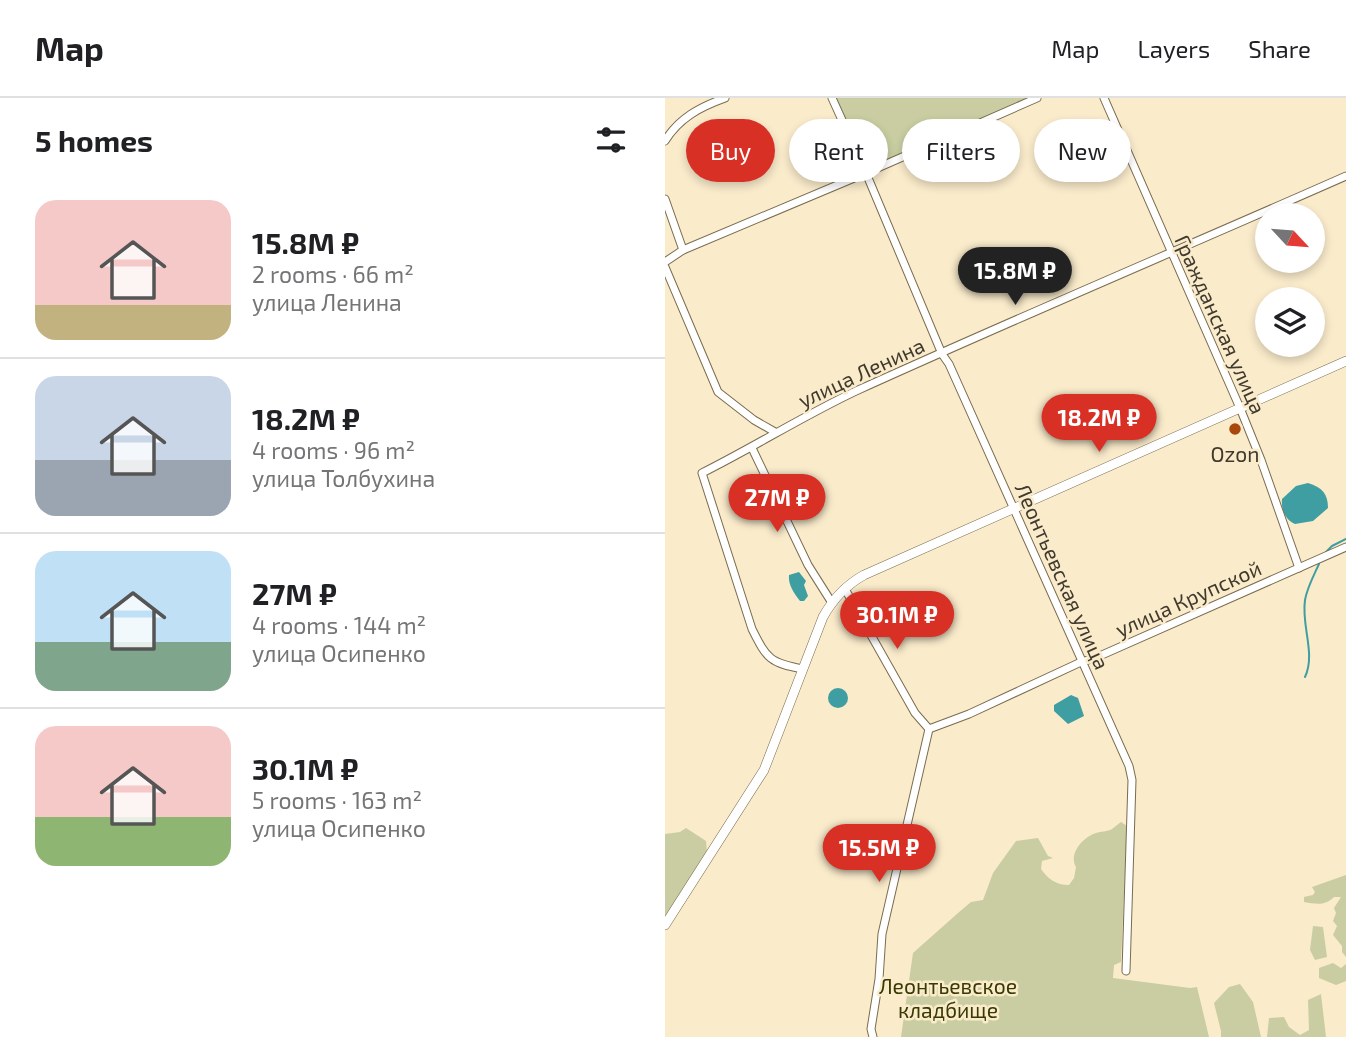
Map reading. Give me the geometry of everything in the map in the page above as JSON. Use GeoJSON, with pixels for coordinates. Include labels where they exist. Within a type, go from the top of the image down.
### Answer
{"type":"FeatureCollection","features":[{"type":"Feature","properties":{"kind":"main road"},"geometry":{"type":"LineString","coordinates":[[665,925],[764,771],[823,617],[845,589],[864,575],[1346,360]]}},
{"type":"Feature","properties":{"kind":"street"},"geometry":{"type":"LineString","coordinates":[[665,141],[673,130],[697,110],[725,98]]}},
{"type":"Feature","properties":{"kind":"street","name":"Леонтьевская улица"},"geometry":{"type":"LineString","coordinates":[[832,98],[842,119]]}},
{"type":"Feature","properties":{"kind":"street"},"geometry":{"type":"LineString","coordinates":[[888,163],[1037,98]]}},
{"type":"Feature","properties":{"kind":"street","name":"Гражданская улица"},"geometry":{"type":"LineString","coordinates":[[1104,98],[1240,408],[1299,568]]}},
{"type":"Feature","properties":{"kind":"street","name":"улица Ленина"},"geometry":{"type":"LineString","coordinates":[[803,669],[775,663],[752,629],[728,547],[702,473],[855,392],[1346,176]]}},
{"type":"Feature","properties":{"kind":"street"},"geometry":{"type":"LineString","coordinates":[[775,432],[754,420],[718,392],[665,265],[683,250],[845,182]]}},
{"type":"Feature","properties":{"kind":"street","name":"Леонтьевская улица"},"geometry":{"type":"LineString","coordinates":[[870,182],[942,354],[949,363],[1129,766],[1132,780],[1126,971]]}},
{"type":"Feature","properties":{"kind":"street"},"geometry":{"type":"LineString","coordinates":[[665,199],[683,250]]}},
{"type":"Feature","properties":{"kind":"street"},"geometry":{"type":"LineString","coordinates":[[752,448],[808,565],[832,603]]}},
{"type":"Feature","properties":{"kind":"street","name":"улица Крупской"},"geometry":{"type":"LineString","coordinates":[[929,729],[969,714],[1081,662],[1346,547]]}},
{"type":"Feature","properties":{"kind":"street"},"geometry":{"type":"LineString","coordinates":[[845,589],[915,713],[929,729],[882,934],[879,979],[871,1029],[873,1037]]}},
{"type":"Feature","properties":{"kind":"green space"},"geometry":{"type":"Polygon","coordinates":[[[833,98],[1029,98],[981,119],[902,119],[902,154],[888,160],[888,119],[843,119],[833,98]]]}},
{"type":"Feature","properties":{"kind":"green space","name":"Леонтьевское кладбище"},"geometry":{"type":"Polygon","coordinates":[[[1121,822],[1127,826],[1121,962],[1114,965],[1113,978],[1197,987],[1209,1037],[901,1037],[913,953],[971,902],[983,900],[993,873],[1016,841],[1038,838],[1048,856],[1053,858],[1042,861],[1041,869],[1053,881],[1069,885],[1074,878],[1076,867],[1075,852],[1082,842],[1091,835],[1112,829],[1121,822]]]}},
{"type":"Feature","properties":{"kind":"green space"},"geometry":{"type":"Polygon","coordinates":[[[686,828],[706,841],[707,852],[665,917],[665,834],[680,832],[686,828]]]}},
{"type":"Feature","properties":{"kind":"green space"},"geometry":{"type":"Polygon","coordinates":[[[1346,875],[1346,957],[1342,946],[1333,935],[1337,926],[1333,921],[1336,913],[1334,908],[1341,897],[1316,904],[1304,902],[1304,897],[1313,895],[1315,892],[1312,887],[1346,875]]]}},
{"type":"Feature","properties":{"kind":"green space"},"geometry":{"type":"Polygon","coordinates":[[[1313,926],[1323,927],[1327,957],[1315,960],[1310,950],[1313,926]]]}},
{"type":"Feature","properties":{"kind":"green space"},"geometry":{"type":"Polygon","coordinates":[[[1333,963],[1341,968],[1346,964],[1346,981],[1336,985],[1319,978],[1319,968],[1333,963]]]}},
{"type":"Feature","properties":{"kind":"green space"},"geometry":{"type":"Polygon","coordinates":[[[1240,984],[1253,1002],[1261,1037],[1221,1037],[1214,1003],[1229,987],[1240,984]]]}},
{"type":"Feature","properties":{"kind":"green space"},"geometry":{"type":"Polygon","coordinates":[[[1321,994],[1326,1037],[1267,1037],[1269,1018],[1284,1017],[1289,1027],[1300,1035],[1309,1030],[1308,1000],[1321,994]]]}},
{"type":"Feature","properties":{"kind":"water"},"geometry":{"type":"Polygon","coordinates":[[[1308,483],[1323,492],[1328,508],[1313,521],[1295,524],[1284,514],[1282,499],[1296,486],[1308,483]]]}},
{"type":"Feature","properties":{"kind":"water"},"geometry":{"type":"Polygon","coordinates":[[[799,572],[806,581],[804,585],[808,596],[804,601],[800,601],[789,582],[789,575],[799,572]]]}},
{"type":"Feature","properties":{"kind":"water"},"geometry":{"type":"Polygon","coordinates":[[[838,688],[845,691],[848,698],[845,705],[838,708],[831,705],[828,698],[831,691],[838,688]]]}},
{"type":"Feature","properties":{"kind":"water"},"geometry":{"type":"Polygon","coordinates":[[[1071,695],[1078,698],[1084,716],[1068,724],[1054,711],[1054,705],[1071,695]]]}},
{"type":"Feature","properties":{"kind":"waterway"},"geometry":{"type":"LineString","coordinates":[[1326,552],[1346,539]]}},
{"type":"Feature","properties":{"kind":"waterway"},"geometry":{"type":"LineString","coordinates":[[1305,677],[1309,658],[1305,600],[1319,564]]}},
{"type":"Feature","properties":{"kind":"place","name":"Ozon"},"geometry":{"type":"Point","coordinates":[1235,429]}}]}
